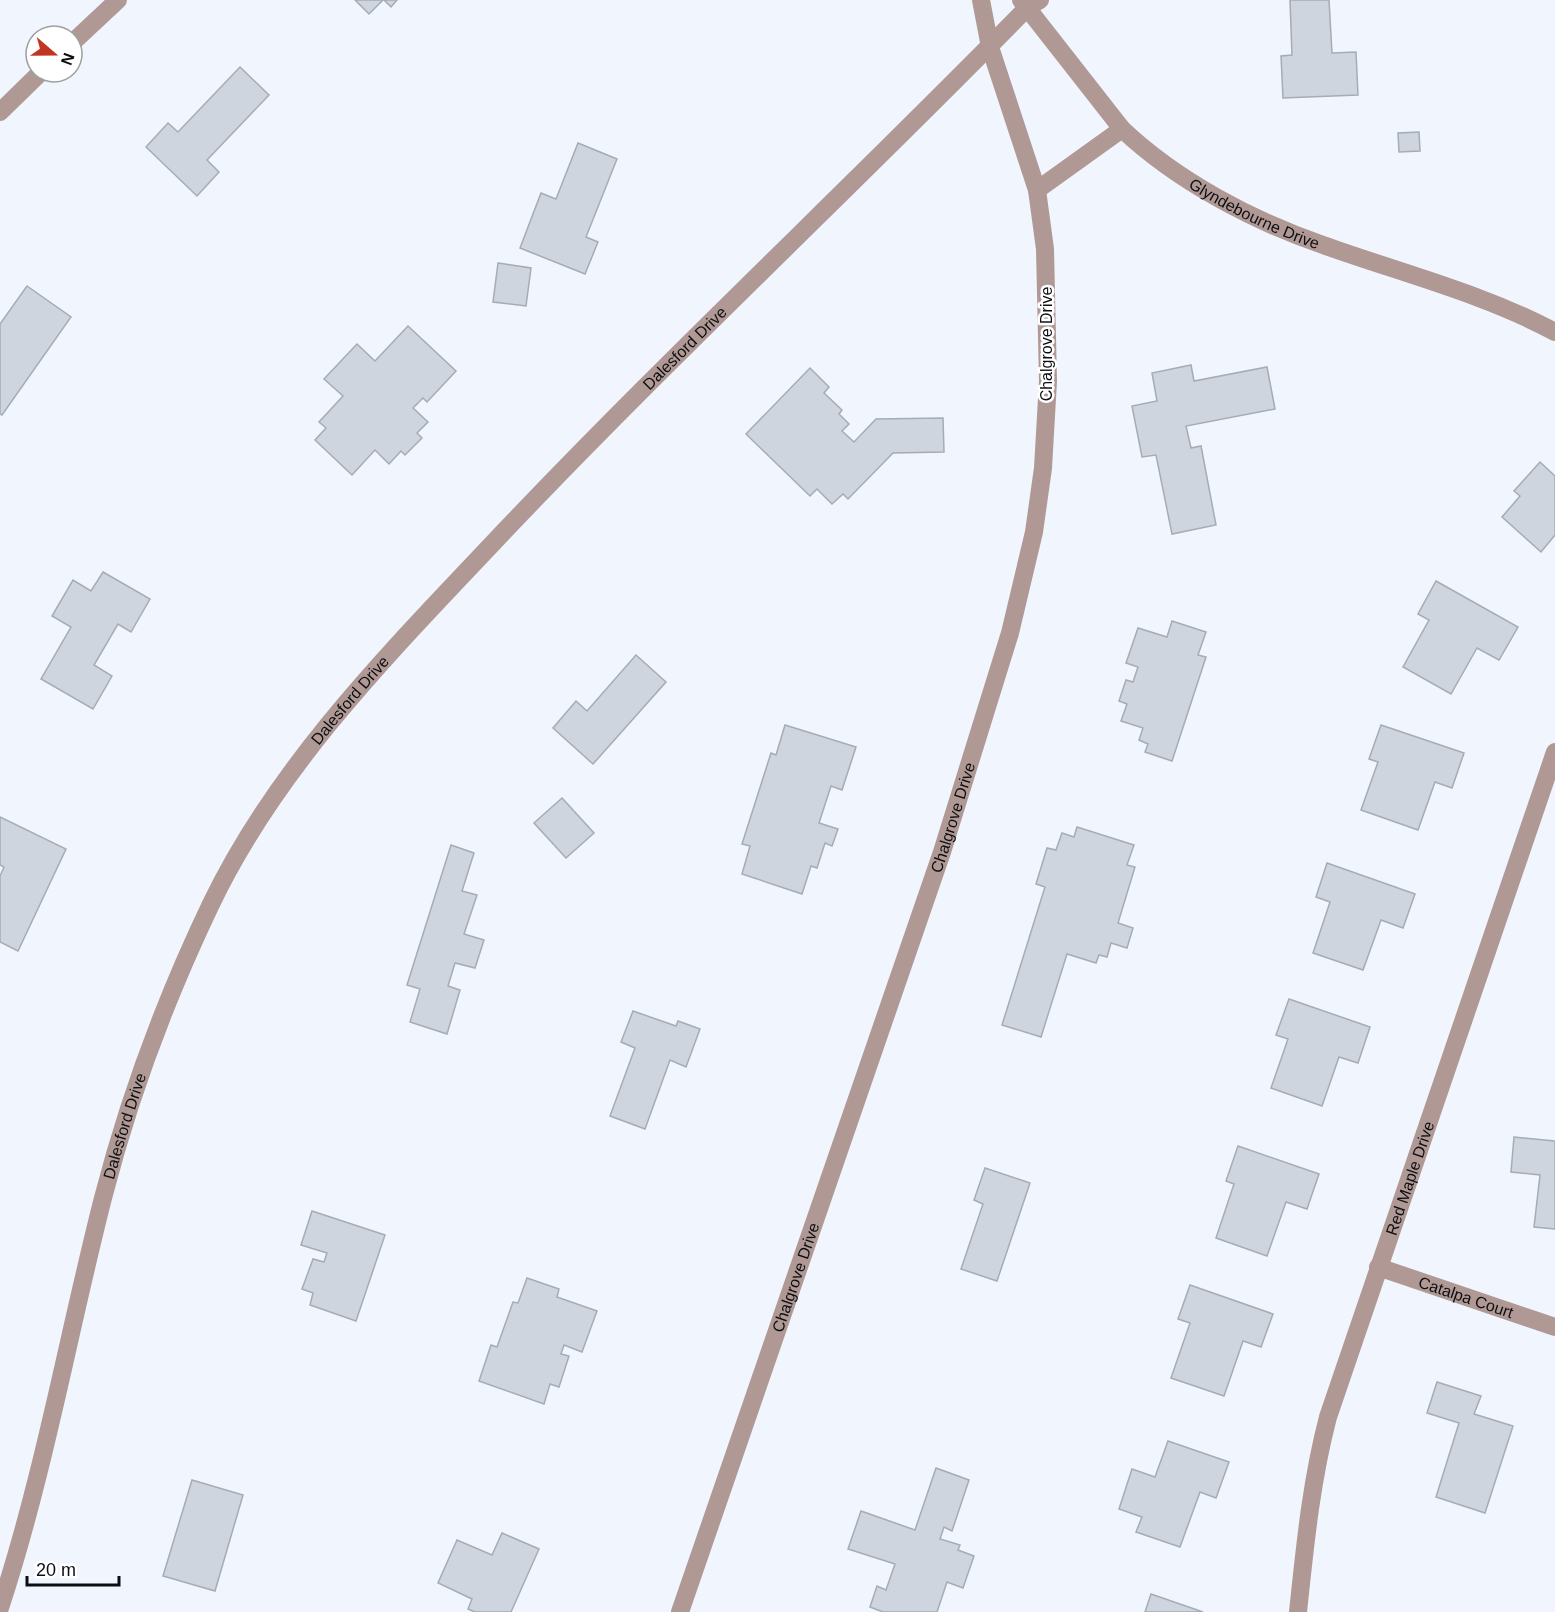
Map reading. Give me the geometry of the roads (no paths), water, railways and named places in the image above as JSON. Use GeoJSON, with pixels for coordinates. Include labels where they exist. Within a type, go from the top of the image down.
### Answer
{"type":"FeatureCollection","features":[{"type":"Feature","properties":{"kind":"street","name":"Chalgrove Drive"},"geometry":{"type":"LineString","coordinates":[[680,1612],[942,852],[1013,621],[1034,532],[1043,468],[1048,381],[1045,249],[1037,190],[990,47],[981,0]]}},
{"type":"Feature","properties":{"kind":"street"},"geometry":{"type":"LineString","coordinates":[[84,31],[112,2]]}},
{"type":"Feature","properties":{"kind":"street","name":"Dalesford Drive"},"geometry":{"type":"LineString","coordinates":[[0,1608],[35,1488],[98,1218],[118,1143],[150,1048],[195,938],[229,869],[248,838],[323,733],[407,633],[568,464],[990,47],[1030,2]]}},
{"type":"Feature","properties":{"kind":"street","name":"Glyndebourne Drive"},"geometry":{"type":"LineString","coordinates":[[1030,2],[1122,129],[1139,145],[1171,167],[1264,220],[1321,245],[1468,294],[1555,332]]}},
{"type":"Feature","properties":{"kind":"street"},"geometry":{"type":"LineString","coordinates":[[0,112],[29,84]]}},
{"type":"Feature","properties":{"kind":"street"},"geometry":{"type":"LineString","coordinates":[[1037,190],[1122,129]]}},
{"type":"Feature","properties":{"kind":"street","name":"Red Maple Drive"},"geometry":{"type":"LineString","coordinates":[[1298,1612],[1307,1519],[1316,1465],[1332,1406],[1555,752]]}},
{"type":"Feature","properties":{"kind":"street","name":"Catalpa Court"},"geometry":{"type":"LineString","coordinates":[[1378,1267],[1555,1327]]}}]}
